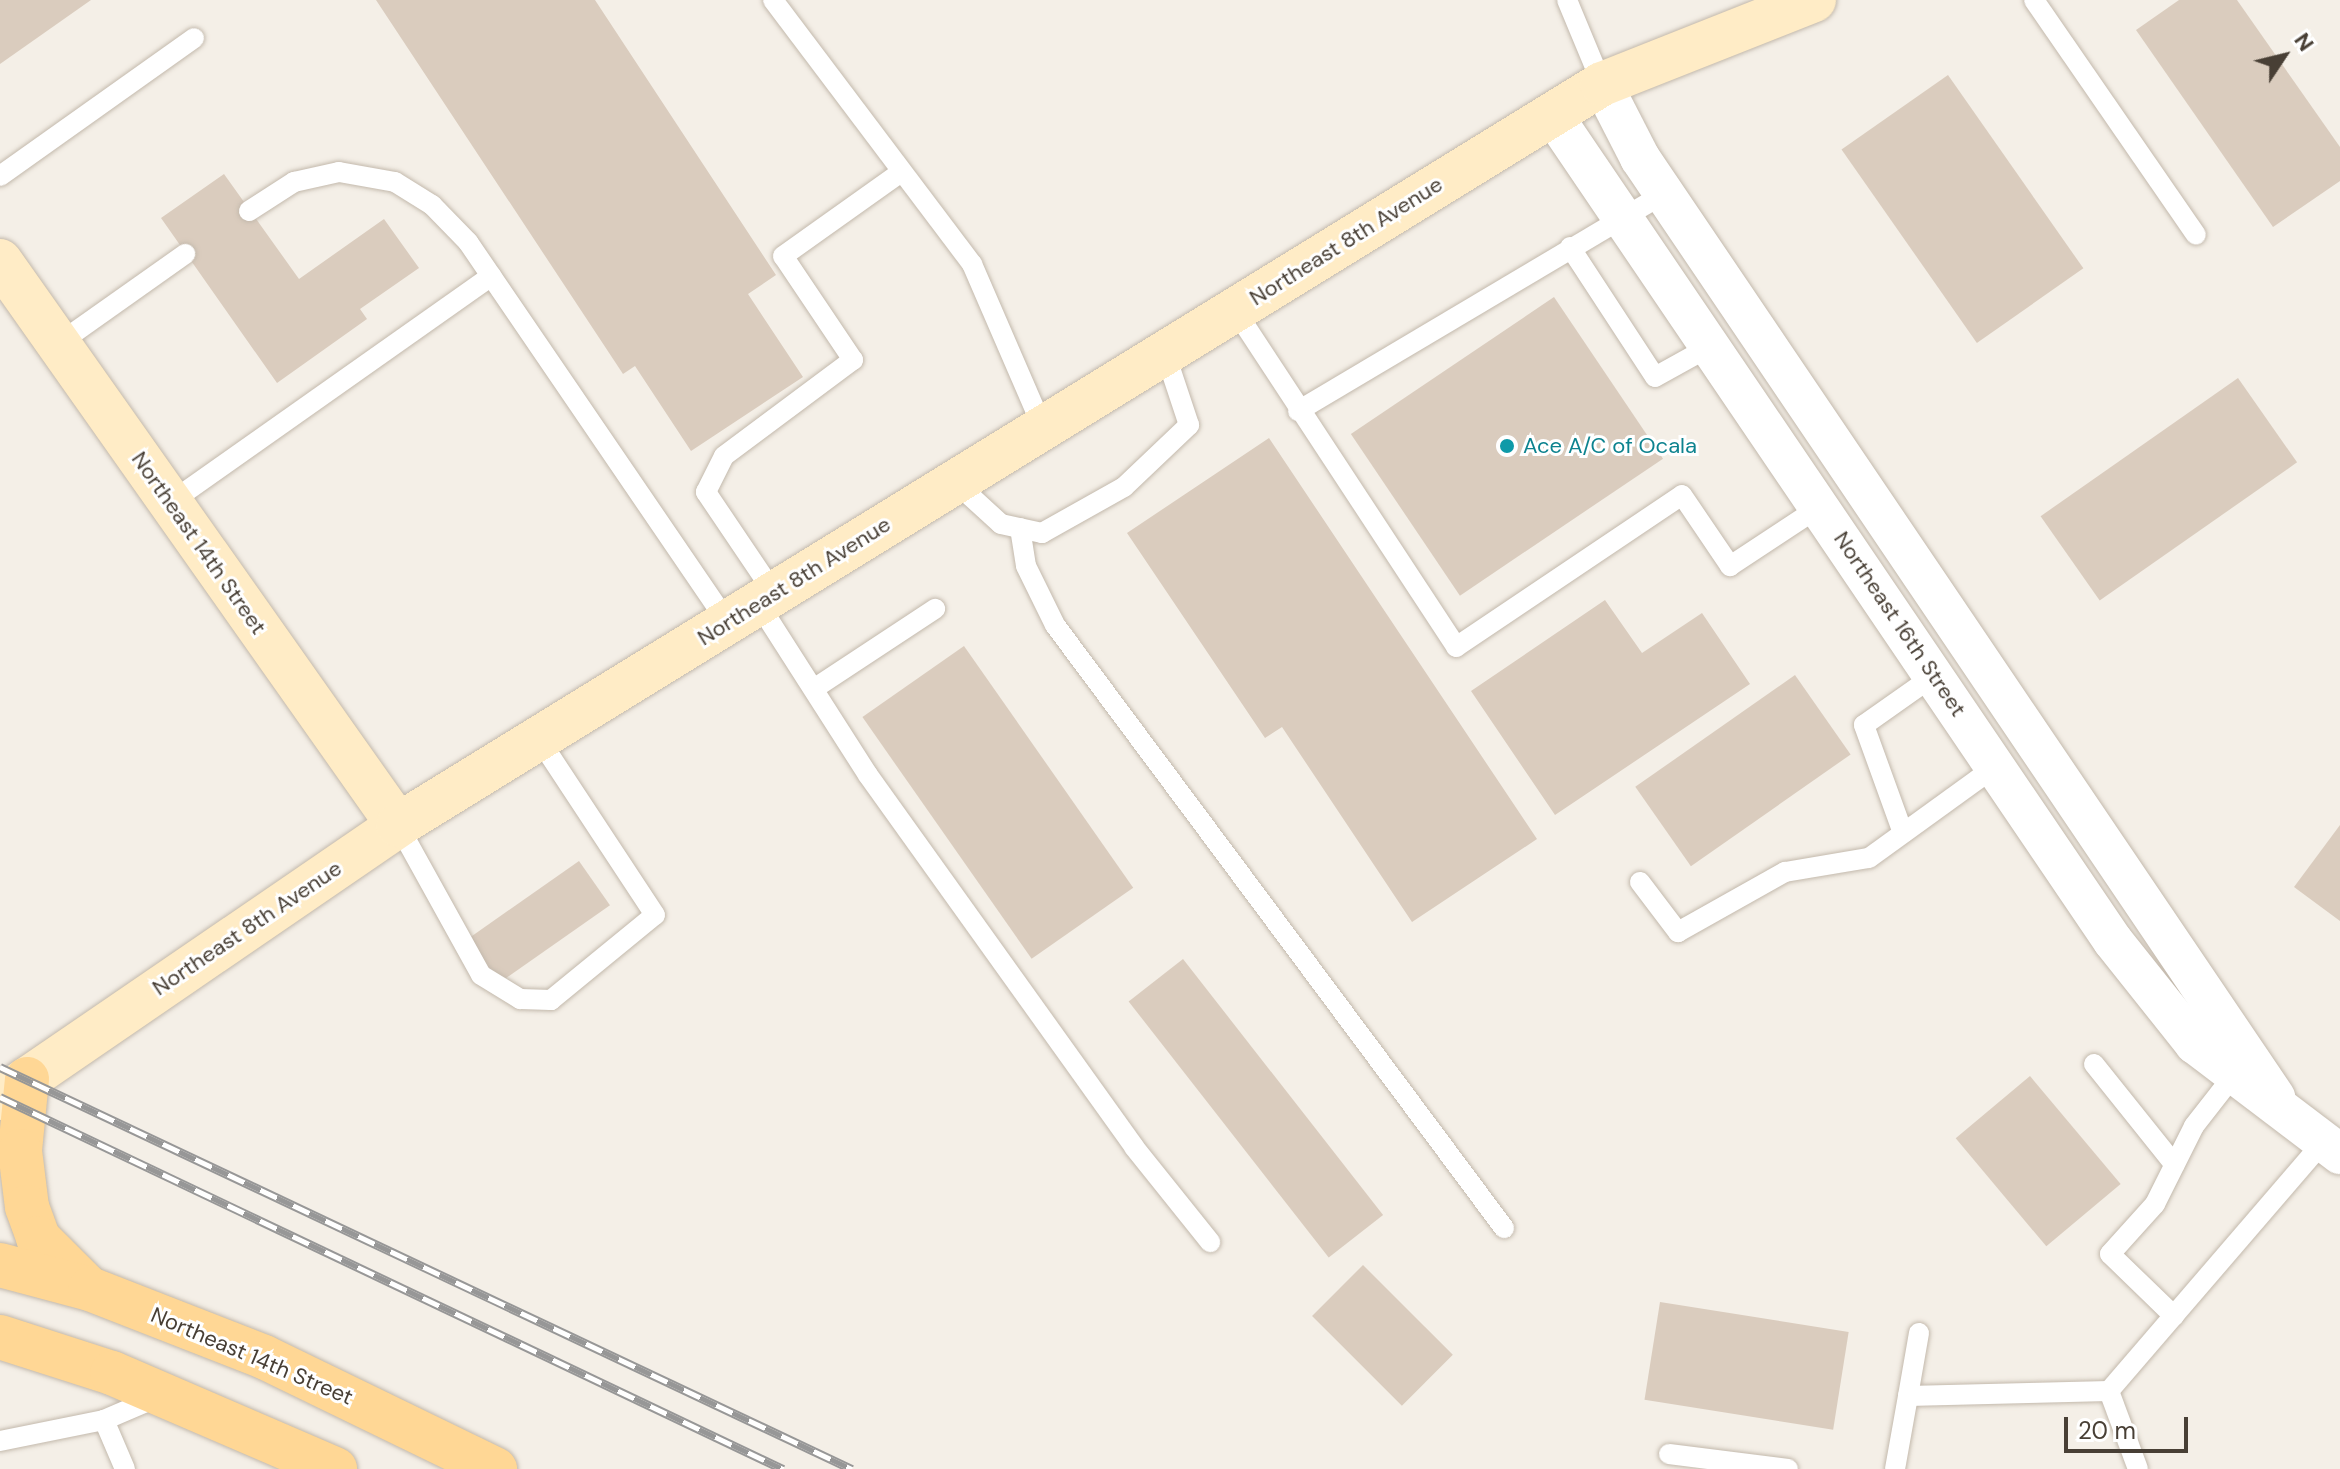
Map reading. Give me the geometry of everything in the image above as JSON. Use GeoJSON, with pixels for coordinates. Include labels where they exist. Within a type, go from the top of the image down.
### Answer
{"type":"FeatureCollection","features":[{"type":"Feature","properties":{"kind":"main road","name":"Northeast 8th Avenue"},"geometry":{"type":"LineString","coordinates":[[13,1089],[398,825],[1552,114],[1602,84],[1814,0]]}},
{"type":"Feature","properties":{"kind":"main road","name":"Northeast 14th Street"},"geometry":{"type":"LineString","coordinates":[[0,261],[398,825]]}},
{"type":"Feature","properties":{"kind":"main road"},"geometry":{"type":"LineString","coordinates":[[13,1089],[27,1207],[38,1238],[90,1289]]}},
{"type":"Feature","properties":{"kind":"main road","name":"Northeast 14th Street"},"geometry":{"type":"LineString","coordinates":[[0,1265],[90,1289],[264,1357],[495,1469]]}},
{"type":"Feature","properties":{"kind":"main road"},"geometry":{"type":"LineString","coordinates":[[0,1337],[165,1394],[335,1469]]}},
{"type":"Feature","properties":{"kind":"street","name":"Northeast 16th Street"},"geometry":{"type":"LineString","coordinates":[[1602,84],[1664,194],[2135,881],[2280,1104]]}},
{"type":"Feature","properties":{"kind":"street","name":"Northeast 16th Street"},"geometry":{"type":"LineString","coordinates":[[1552,114],[2092,910],[2195,1044],[2233,1076],[2280,1104],[2332,1148]]}},
{"type":"Feature","properties":{"kind":"street"},"geometry":{"type":"LineString","coordinates":[[1711,346],[1749,319]]}},
{"type":"Feature","properties":{"kind":"street"},"geometry":{"type":"LineString","coordinates":[[1810,491],[1839,448]]}},
{"type":"Feature","properties":{"kind":"street"},"geometry":{"type":"LineString","coordinates":[[1992,761],[2031,729]]}},
{"type":"Feature","properties":{"kind":"street"},"geometry":{"type":"LineString","coordinates":[[2092,910],[2135,881]]}},
{"type":"Feature","properties":{"kind":"lane"},"geometry":{"type":"LineString","coordinates":[[773,0],[900,173],[972,264],[1043,428]]}},
{"type":"Feature","properties":{"kind":"lane"},"geometry":{"type":"LineString","coordinates":[[1567,0],[1602,84]]}},
{"type":"Feature","properties":{"kind":"lane"},"geometry":{"type":"LineString","coordinates":[[2034,0],[2196,235]]}},
{"type":"Feature","properties":{"kind":"lane"},"geometry":{"type":"LineString","coordinates":[[0,176],[194,38]]}},
{"type":"Feature","properties":{"kind":"lane"},"geometry":{"type":"LineString","coordinates":[[249,211],[294,182],[339,172],[395,182],[432,205],[815,688],[896,814],[1210,1242]]}},
{"type":"Feature","properties":{"kind":"lane"},"geometry":{"type":"LineString","coordinates":[[753,606],[706,492],[724,456],[853,360],[783,256],[900,173]]}},
{"type":"Feature","properties":{"kind":"lane"},"geometry":{"type":"LineString","coordinates":[[1298,411],[1664,194]]}},
{"type":"Feature","properties":{"kind":"lane"},"geometry":{"type":"LineString","coordinates":[[1570,247],[1655,377],[1711,346]]}},
{"type":"Feature","properties":{"kind":"lane"},"geometry":{"type":"LineString","coordinates":[[58,344],[185,254]]}},
{"type":"Feature","properties":{"kind":"lane"},"geometry":{"type":"LineString","coordinates":[[171,502],[491,276]]}},
{"type":"Feature","properties":{"kind":"lane"},"geometry":{"type":"LineString","coordinates":[[1235,310],[1298,411],[1456,647],[1682,495],[1730,566],[1810,491]]}},
{"type":"Feature","properties":{"kind":"lane"},"geometry":{"type":"LineString","coordinates":[[955,482],[1001,524],[1042,533],[1124,487],[1189,425],[1165,353]]}},
{"type":"Feature","properties":{"kind":"lane"},"geometry":{"type":"LineString","coordinates":[[1020,528],[1026,566],[1055,625],[1504,1228]]}},
{"type":"Feature","properties":{"kind":"lane"},"geometry":{"type":"LineString","coordinates":[[815,688],[935,609]]}},
{"type":"Feature","properties":{"kind":"lane"},"geometry":{"type":"LineString","coordinates":[[1903,833],[1864,725],[1935,675]]}},
{"type":"Feature","properties":{"kind":"lane"},"geometry":{"type":"LineString","coordinates":[[398,825],[481,975],[520,999],[551,1000],[655,915],[539,739]]}},
{"type":"Feature","properties":{"kind":"lane"},"geometry":{"type":"LineString","coordinates":[[1640,882],[1678,932],[1785,872],[1869,858],[1992,761]]}},
{"type":"Feature","properties":{"kind":"lane"},"geometry":{"type":"LineString","coordinates":[[2094,1064],[2175,1165]]}},
{"type":"Feature","properties":{"kind":"lane"},"geometry":{"type":"LineString","coordinates":[[2174,1316],[2110,1254],[2155,1204],[2175,1165],[2233,1076]]}},
{"type":"Feature","properties":{"kind":"lane"},"geometry":{"type":"LineString","coordinates":[[1908,1396],[2109,1391],[2174,1316],[2332,1148]]}},
{"type":"Feature","properties":{"kind":"lane"},"geometry":{"type":"LineString","coordinates":[[1895,1469],[1919,1333]]}},
{"type":"Feature","properties":{"kind":"lane"},"geometry":{"type":"LineString","coordinates":[[2109,1391],[2138,1469]]}},
{"type":"Feature","properties":{"kind":"lane"},"geometry":{"type":"LineString","coordinates":[[0,1441],[104,1420],[165,1394]]}},
{"type":"Feature","properties":{"kind":"lane"},"geometry":{"type":"LineString","coordinates":[[104,1420],[125,1469]]}},
{"type":"Feature","properties":{"kind":"lane"},"geometry":{"type":"LineString","coordinates":[[1669,1454],[1788,1469]]}},
{"type":"Feature","properties":{"kind":"building"},"geometry":{"type":"Polygon","coordinates":[[[0,0],[91,0],[0,64],[0,0]]]}},
{"type":"Feature","properties":{"kind":"building"},"geometry":{"type":"Polygon","coordinates":[[[376,0],[595,0],[776,275],[748,294],[803,377],[691,451],[635,366],[623,374],[376,0]]]}},
{"type":"Feature","properties":{"kind":"building"},"geometry":{"type":"Polygon","coordinates":[[[2179,0],[2237,0],[2340,147],[2340,181],[2273,227],[2136,30],[2179,0]]]}},
{"type":"Feature","properties":{"kind":"building"},"geometry":{"type":"Polygon","coordinates":[[[1948,75],[2083,268],[1977,343],[1842,150],[1948,75]]]}},
{"type":"Feature","properties":{"kind":"building"},"geometry":{"type":"Polygon","coordinates":[[[224,174],[299,279],[384,219],[419,268],[360,309],[367,319],[277,383],[161,218],[224,174]]]}},
{"type":"Feature","properties":{"kind":"building","name":"Ace A/C of Ocala"},"geometry":{"type":"Polygon","coordinates":[[[1554,297],[1663,459],[1460,596],[1351,434],[1554,297]]]}},
{"type":"Feature","properties":{"kind":"building"},"geometry":{"type":"Polygon","coordinates":[[[2238,378],[2297,462],[2100,601],[2041,516],[2238,378]]]}},
{"type":"Feature","properties":{"kind":"building"},"geometry":{"type":"Polygon","coordinates":[[[1269,438],[1537,839],[1412,922],[1282,727],[1265,738],[1127,533],[1269,438]]]}},
{"type":"Feature","properties":{"kind":"building"},"geometry":{"type":"Polygon","coordinates":[[[1605,600],[1642,653],[1702,613],[1750,684],[1555,815],[1471,691],[1605,600]]]}},
{"type":"Feature","properties":{"kind":"building"},"geometry":{"type":"Polygon","coordinates":[[[964,646],[1133,888],[1032,959],[862,717],[964,646]]]}},
{"type":"Feature","properties":{"kind":"building"},"geometry":{"type":"Polygon","coordinates":[[[1795,675],[1851,754],[1691,866],[1635,787],[1795,675]]]}},
{"type":"Feature","properties":{"kind":"building"},"geometry":{"type":"Polygon","coordinates":[[[2340,825],[2340,921],[2294,887],[2340,825]]]}},
{"type":"Feature","properties":{"kind":"building"},"geometry":{"type":"Polygon","coordinates":[[[579,861],[610,905],[497,984],[466,940],[579,861]]]}},
{"type":"Feature","properties":{"kind":"building"},"geometry":{"type":"Polygon","coordinates":[[[1183,959],[1383,1215],[1329,1258],[1129,1001],[1183,959]]]}},
{"type":"Feature","properties":{"kind":"building"},"geometry":{"type":"Polygon","coordinates":[[[2030,1076],[2121,1184],[2046,1246],[1956,1138],[2030,1076]]]}},
{"type":"Feature","properties":{"kind":"building"},"geometry":{"type":"Polygon","coordinates":[[[1363,1265],[1453,1355],[1402,1406],[1312,1316],[1363,1265]]]}},
{"type":"Feature","properties":{"kind":"building"},"geometry":{"type":"Polygon","coordinates":[[[1660,1302],[1849,1332],[1833,1430],[1645,1400],[1660,1302]]]}},
{"type":"Feature","properties":{"kind":"railway"},"geometry":{"type":"LineString","coordinates":[[0,1067],[852,1469]]}},
{"type":"Feature","properties":{"kind":"railway"},"geometry":{"type":"LineString","coordinates":[[0,1097],[783,1469]]}},
{"type":"Feature","properties":{"kind":"place","name":"Ace A/C of Ocala"},"geometry":{"type":"Point","coordinates":[1507,446]}}]}
